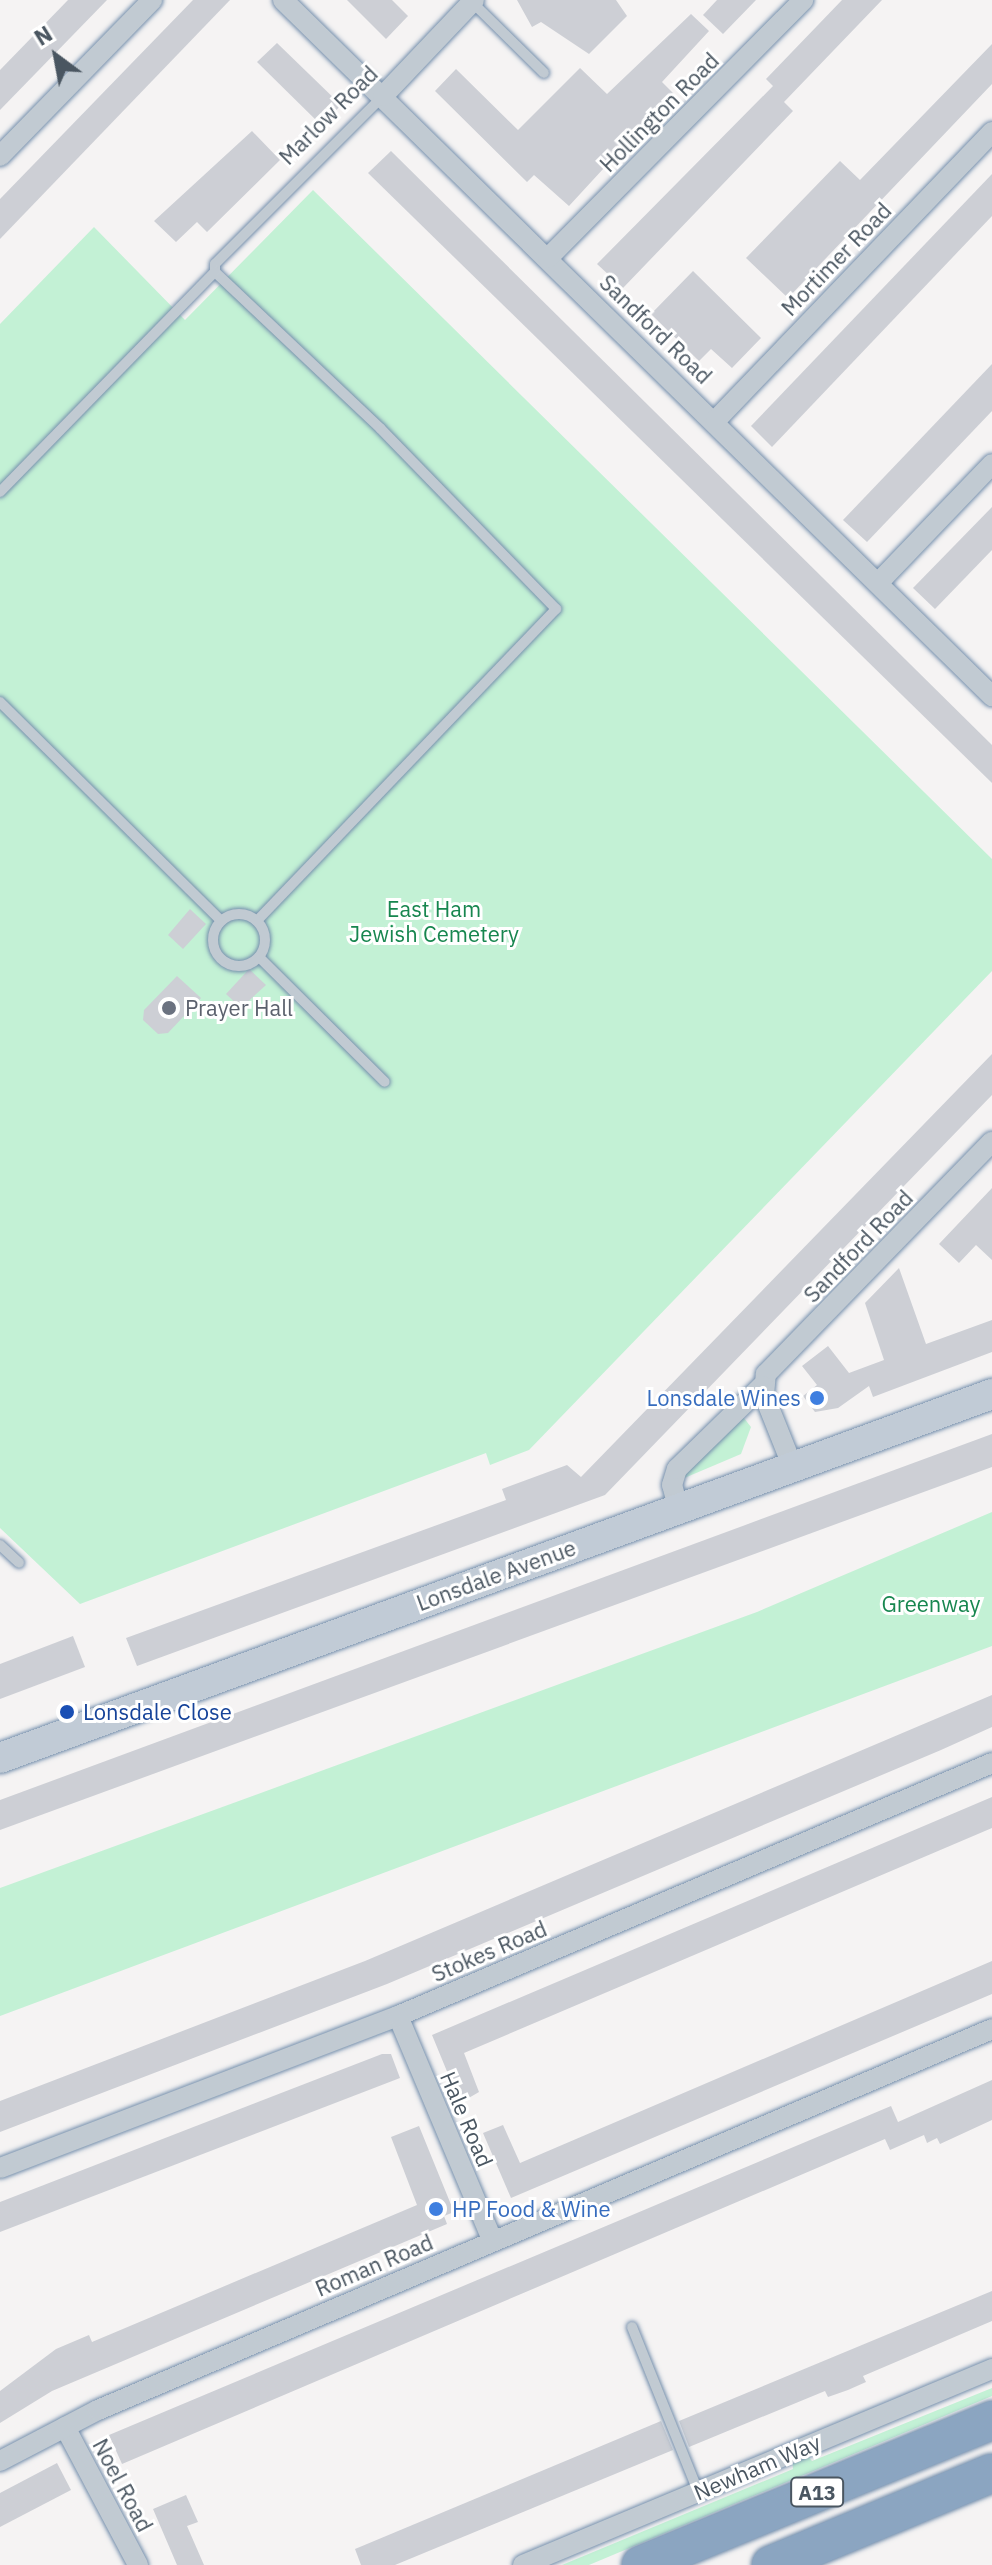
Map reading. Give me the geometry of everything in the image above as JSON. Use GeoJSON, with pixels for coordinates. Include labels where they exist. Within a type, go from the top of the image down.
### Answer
{"type":"FeatureCollection","features":[{"type":"Feature","properties":{"kind":"highway","name":"Newham Way"},"geometry":{"type":"LineString","coordinates":[[641,2565],[992,2420]]}},
{"type":"Feature","properties":{"kind":"highway","name":"A13"},"geometry":{"type":"LineString","coordinates":[[771,2565],[992,2473]]}},
{"type":"Feature","properties":{"kind":"street"},"geometry":{"type":"LineString","coordinates":[[0,156],[152,0]]}},
{"type":"Feature","properties":{"kind":"street","name":"Sandford Road"},"geometry":{"type":"LineString","coordinates":[[283,0],[716,420],[992,696]]}},
{"type":"Feature","properties":{"kind":"street","name":"Hollington Road"},"geometry":{"type":"LineString","coordinates":[[548,258],[803,0]]}},
{"type":"Feature","properties":{"kind":"street","name":"Marlow Road"},"geometry":{"type":"LineString","coordinates":[[383,96],[473,1]]}},
{"type":"Feature","properties":{"kind":"street","name":"Mortimer Road"},"geometry":{"type":"LineString","coordinates":[[716,420],[992,132]]}},
{"type":"Feature","properties":{"kind":"street"},"geometry":{"type":"LineString","coordinates":[[879,582],[992,464]]}},
{"type":"Feature","properties":{"kind":"street","name":"Sandford Road"},"geometry":{"type":"LineString","coordinates":[[678,1507],[672,1485],[677,1469],[762,1386],[766,1374],[992,1142]]}},
{"type":"Feature","properties":{"kind":"street"},"geometry":{"type":"LineString","coordinates":[[762,1386],[792,1465]]}},
{"type":"Feature","properties":{"kind":"street","name":"Lonsdale Avenue"},"geometry":{"type":"LineString","coordinates":[[0,1758],[992,1394]]}},
{"type":"Feature","properties":{"kind":"street","name":"Stokes Road"},"geometry":{"type":"LineString","coordinates":[[0,2168],[398,2016],[992,1763]]}},
{"type":"Feature","properties":{"kind":"street","name":"Hale Road"},"geometry":{"type":"LineString","coordinates":[[398,2016],[492,2240]]}},
{"type":"Feature","properties":{"kind":"street","name":"Roman Road"},"geometry":{"type":"LineString","coordinates":[[0,2461],[65,2427],[492,2240],[992,2029]]}},
{"type":"Feature","properties":{"kind":"street","name":"Newham Way"},"geometry":{"type":"LineString","coordinates":[[523,2565],[992,2369]]}},
{"type":"Feature","properties":{"kind":"street","name":"Noel Road"},"geometry":{"type":"LineString","coordinates":[[65,2427],[138,2565]]}},
{"type":"Feature","properties":{"kind":"lane"},"geometry":{"type":"LineString","coordinates":[[473,1],[544,73]]}},
{"type":"Feature","properties":{"kind":"lane","name":"Marlow Road"},"geometry":{"type":"LineString","coordinates":[[0,492],[383,96]]}},
{"type":"Feature","properties":{"kind":"lane"},"geometry":{"type":"LineString","coordinates":[[215,268],[381,429],[556,609],[257,921]]}},
{"type":"Feature","properties":{"kind":"lane"},"geometry":{"type":"LineString","coordinates":[[0,702],[221,921]]}},
{"type":"Feature","properties":{"kind":"lane"},"geometry":{"type":"LineString","coordinates":[[243,914],[257,921],[265,937],[259,957],[239,967],[222,961],[213,945],[221,921],[243,914]]}},
{"type":"Feature","properties":{"kind":"lane"},"geometry":{"type":"LineString","coordinates":[[259,957],[385,1082]]}},
{"type":"Feature","properties":{"kind":"lane"},"geometry":{"type":"LineString","coordinates":[[0,1545],[19,1563]]}},
{"type":"Feature","properties":{"kind":"lane"},"geometry":{"type":"LineString","coordinates":[[632,2327],[698,2491]]}},
{"type":"Feature","properties":{"kind":"green space","name":"East Ham Jewish Cemetery"},"geometry":{"type":"Polygon","coordinates":[[[313,190],[992,859],[992,971],[529,1450],[490,1465],[486,1453],[80,1604],[0,1528],[0,324],[94,227],[185,320],[313,190]]]}},
{"type":"Feature","properties":{"kind":"green space"},"geometry":{"type":"Polygon","coordinates":[[[740,1413],[751,1427],[741,1454],[682,1479],[740,1413]]]}},
{"type":"Feature","properties":{"kind":"green space","name":"Greenway"},"geometry":{"type":"Polygon","coordinates":[[[992,1512],[992,1646],[0,2016],[0,1888],[757,1612],[992,1512]]]}},
{"type":"Feature","properties":{"kind":"green space"},"geometry":{"type":"Polygon","coordinates":[[[992,2388],[992,2396],[589,2565],[562,2565],[793,2469],[792,2459],[805,2453],[812,2461],[992,2388]]]}},
{"type":"Feature","properties":{"kind":"building"},"geometry":{"type":"Polygon","coordinates":[[[68,0],[107,0],[0,110],[0,70],[68,0]]]}},
{"type":"Feature","properties":{"kind":"building"},"geometry":{"type":"Polygon","coordinates":[[[193,0],[230,0],[0,239],[0,199],[193,0]]]}},
{"type":"Feature","properties":{"kind":"building"},"geometry":{"type":"Polygon","coordinates":[[[347,0],[392,0],[408,16],[386,39],[347,0]]]}},
{"type":"Feature","properties":{"kind":"building"},"geometry":{"type":"Polygon","coordinates":[[[517,0],[616,0],[627,16],[589,54],[541,22],[532,27],[517,0]]]}},
{"type":"Feature","properties":{"kind":"building"},"geometry":{"type":"Polygon","coordinates":[[[717,0],[756,0],[723,34],[703,15],[717,0]]]}},
{"type":"Feature","properties":{"kind":"building"},"geometry":{"type":"Polygon","coordinates":[[[842,0],[882,0],[784,102],[793,111],[623,288],[597,264],[773,86],[766,79],[842,0]]]}},
{"type":"Feature","properties":{"kind":"building"},"geometry":{"type":"Polygon","coordinates":[[[691,14],[709,31],[662,82],[673,93],[569,206],[534,175],[527,182],[435,91],[456,69],[518,130],[580,68],[607,94],[691,14]]]}},
{"type":"Feature","properties":{"kind":"building"},"geometry":{"type":"Polygon","coordinates":[[[277,43],[341,105],[322,126],[257,62],[277,43]]]}},
{"type":"Feature","properties":{"kind":"building"},"geometry":{"type":"Polygon","coordinates":[[[992,44],[992,84],[788,298],[746,258],[840,161],[860,180],[992,44]]]}},
{"type":"Feature","properties":{"kind":"building"},"geometry":{"type":"Polygon","coordinates":[[[252,131],[280,160],[207,232],[197,222],[176,242],[154,221],[252,131]]]}},
{"type":"Feature","properties":{"kind":"building"},"geometry":{"type":"Polygon","coordinates":[[[391,151],[992,745],[992,783],[368,173],[391,151]]]}},
{"type":"Feature","properties":{"kind":"building"},"geometry":{"type":"Polygon","coordinates":[[[992,174],[992,216],[772,447],[751,426],[992,174]]]}},
{"type":"Feature","properties":{"kind":"building"},"geometry":{"type":"Polygon","coordinates":[[[693,271],[761,338],[732,368],[711,349],[699,361],[651,314],[693,271]]]}},
{"type":"Feature","properties":{"kind":"building"},"geometry":{"type":"Polygon","coordinates":[[[992,364],[992,411],[867,542],[843,520],[992,364]]]}},
{"type":"Feature","properties":{"kind":"building"},"geometry":{"type":"Polygon","coordinates":[[[992,507],[992,550],[935,609],[913,588],[992,507]]]}},
{"type":"Feature","properties":{"kind":"building"},"geometry":{"type":"Polygon","coordinates":[[[190,909],[206,924],[183,949],[168,935],[190,909]]]}},
{"type":"Feature","properties":{"kind":"building"},"geometry":{"type":"Polygon","coordinates":[[[249,969],[266,985],[241,1008],[226,994],[249,969]]]}},
{"type":"Feature","properties":{"kind":"building","name":"Prayer Hall"},"geometry":{"type":"Polygon","coordinates":[[[177,976],[201,998],[168,1033],[158,1034],[143,1020],[144,1010],[177,976]]]}},
{"type":"Feature","properties":{"kind":"building"},"geometry":{"type":"Polygon","coordinates":[[[992,1054],[992,1095],[605,1495],[137,1666],[126,1638],[506,1500],[502,1489],[567,1465],[581,1477],[992,1054]]]}},
{"type":"Feature","properties":{"kind":"building"},"geometry":{"type":"Polygon","coordinates":[[[992,1188],[992,1260],[976,1245],[959,1263],[939,1244],[992,1188]]]}},
{"type":"Feature","properties":{"kind":"building"},"geometry":{"type":"Polygon","coordinates":[[[899,1268],[926,1344],[992,1320],[992,1352],[873,1397],[869,1386],[838,1408],[815,1412],[803,1396],[817,1385],[802,1366],[828,1346],[849,1373],[884,1360],[865,1303],[899,1268]]]}},
{"type":"Feature","properties":{"kind":"building"},"geometry":{"type":"Polygon","coordinates":[[[992,1434],[992,1467],[0,1830],[0,1800],[992,1434]]]}},
{"type":"Feature","properties":{"kind":"building"},"geometry":{"type":"Polygon","coordinates":[[[73,1636],[85,1667],[0,1699],[0,1664],[73,1636]]]}},
{"type":"Feature","properties":{"kind":"building"},"geometry":{"type":"Polygon","coordinates":[[[992,1695],[992,1727],[941,1750],[387,1984],[0,2132],[0,2101],[365,1961],[992,1695]]]}},
{"type":"Feature","properties":{"kind":"building"},"geometry":{"type":"Polygon","coordinates":[[[992,1797],[992,1828],[464,2053],[479,2092],[460,2103],[432,2035],[992,1797]]]}},
{"type":"Feature","properties":{"kind":"building"},"geometry":{"type":"Polygon","coordinates":[[[992,1961],[992,1994],[511,2198],[483,2133],[503,2125],[520,2163],[992,1961]]]}},
{"type":"Feature","properties":{"kind":"building"},"geometry":{"type":"Polygon","coordinates":[[[382,2054],[391,2054],[400,2078],[0,2232],[0,2202],[382,2054]]]}},
{"type":"Feature","properties":{"kind":"building"},"geometry":{"type":"Polygon","coordinates":[[[992,2080],[992,2120],[940,2144],[937,2138],[927,2143],[924,2135],[890,2150],[885,2139],[122,2464],[109,2435],[891,2106],[898,2122],[992,2080]]]}},
{"type":"Feature","properties":{"kind":"building"},"geometry":{"type":"Polygon","coordinates":[[[419,2126],[454,2212],[444,2216],[447,2224],[52,2391],[0,2423],[0,2391],[56,2349],[89,2335],[92,2342],[417,2205],[391,2137],[419,2126]]]}},
{"type":"Feature","properties":{"kind":"building"},"geometry":{"type":"Polygon","coordinates":[[[992,2291],[992,2321],[863,2376],[866,2382],[848,2390],[828,2397],[825,2391],[689,2447],[679,2421],[992,2291]]]}},
{"type":"Feature","properties":{"kind":"building"},"geometry":{"type":"Polygon","coordinates":[[[661,2421],[673,2450],[395,2565],[361,2565],[355,2549],[661,2421]]]}},
{"type":"Feature","properties":{"kind":"building"},"geometry":{"type":"Polygon","coordinates":[[[57,2463],[71,2490],[0,2527],[0,2493],[57,2463]]]}},
{"type":"Feature","properties":{"kind":"building"},"geometry":{"type":"Polygon","coordinates":[[[186,2495],[198,2522],[187,2526],[204,2565],[177,2565],[153,2509],[186,2495]]]}},
{"type":"Feature","properties":{"kind":"place","name":"Prayer Hall"},"geometry":{"type":"Point","coordinates":[169,1008]}},
{"type":"Feature","properties":{"kind":"place","name":"Lonsdale Wines"},"geometry":{"type":"Point","coordinates":[817,1398]}},
{"type":"Feature","properties":{"kind":"place","name":"Lonsdale Close"},"geometry":{"type":"Point","coordinates":[67,1712]}},
{"type":"Feature","properties":{"kind":"place","name":"HP Food & Wine"},"geometry":{"type":"Point","coordinates":[436,2209]}}]}
